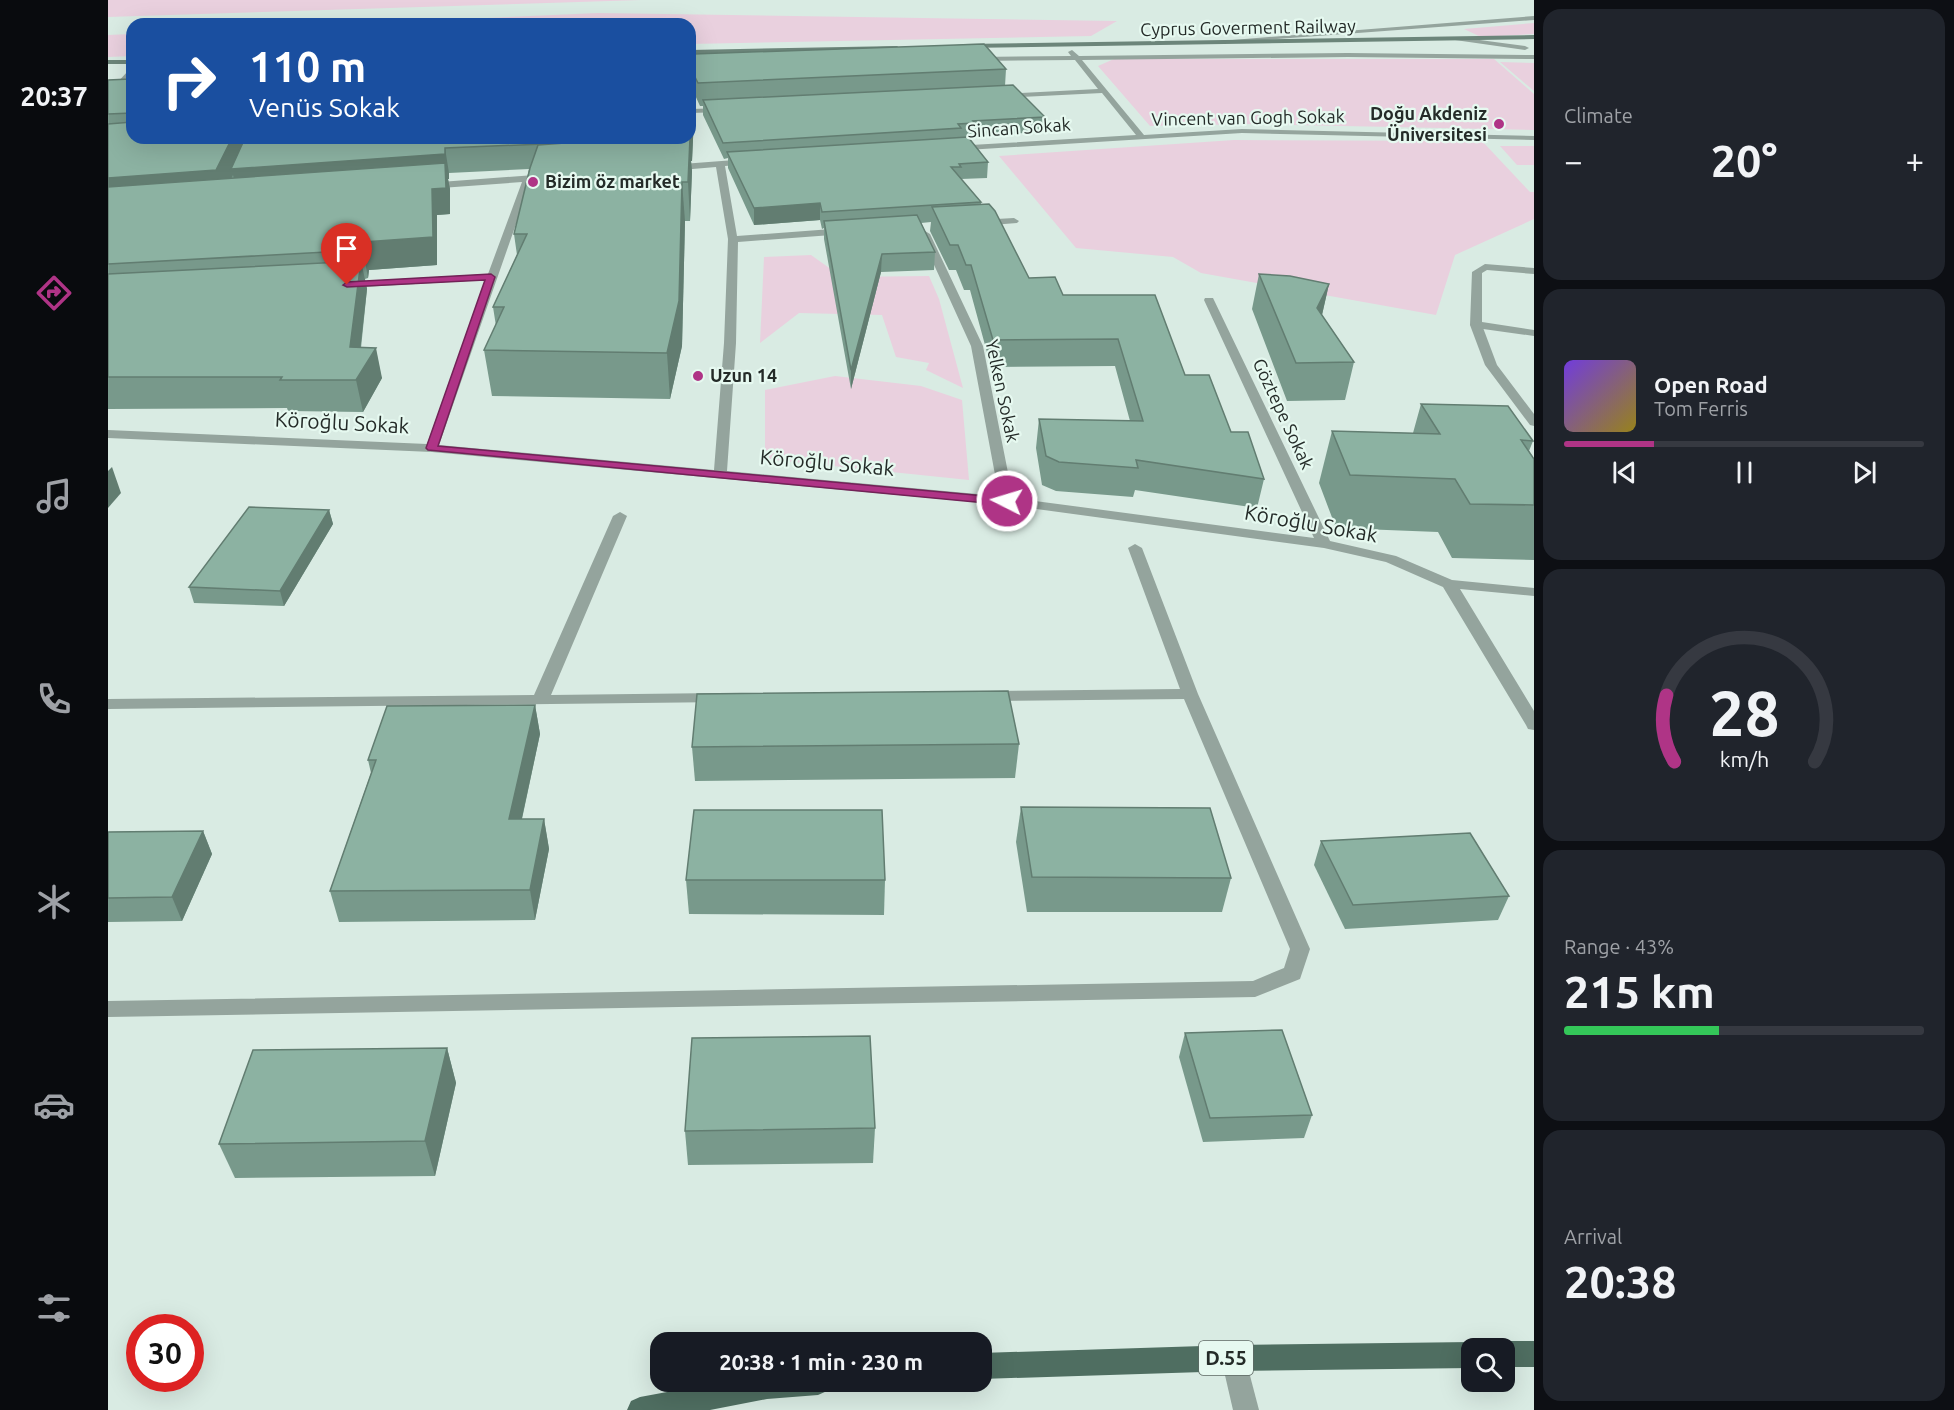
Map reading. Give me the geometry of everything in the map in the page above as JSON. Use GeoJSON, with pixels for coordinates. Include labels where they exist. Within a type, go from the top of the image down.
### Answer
{"type":"FeatureCollection","features":[{"type":"Feature","properties":{"kind":"main road","name":"Cyprus Goverment Railway"},"geometry":{"type":"LineString","coordinates":[[951,47],[1534,37]]}},
{"type":"Feature","properties":{"kind":"main road"},"geometry":{"type":"LineString","coordinates":[[696,52],[906,47]]}},
{"type":"Feature","properties":{"kind":"main road"},"geometry":{"type":"LineString","coordinates":[[108,62],[126,62]]}},
{"type":"Feature","properties":{"kind":"main road"},"geometry":{"type":"LineString","coordinates":[[1515,1354],[1534,1354]]}},
{"type":"Feature","properties":{"kind":"main road","name":"D.55"},"geometry":{"type":"LineString","coordinates":[[992,1366],[1234,1358],[1461,1355]]}},
{"type":"Feature","properties":{"kind":"main road"},"geometry":{"type":"LineString","coordinates":[[640,1410],[735,1392]]}},
{"type":"Feature","properties":{"kind":"street"},"geometry":{"type":"LineString","coordinates":[[1192,44],[1534,18]]}},
{"type":"Feature","properties":{"kind":"street"},"geometry":{"type":"LineString","coordinates":[[1457,39],[1534,49]]}},
{"type":"Feature","properties":{"kind":"street"},"geometry":{"type":"LineString","coordinates":[[1068,45],[1142,137]]}},
{"type":"Feature","properties":{"kind":"street"},"geometry":{"type":"LineString","coordinates":[[970,59],[1348,55],[1534,57]]}},
{"type":"Feature","properties":{"kind":"street"},"geometry":{"type":"LineString","coordinates":[[112,88],[126,77]]}},
{"type":"Feature","properties":{"kind":"street"},"geometry":{"type":"LineString","coordinates":[[985,97],[1103,91]]}},
{"type":"Feature","properties":{"kind":"street"},"geometry":{"type":"LineString","coordinates":[[696,111],[737,109]]}},
{"type":"Feature","properties":{"kind":"street","name":"Vincent van Gogh Sokak"},"geometry":{"type":"LineString","coordinates":[[1142,137],[1242,131],[1310,131],[1534,138]]}},
{"type":"Feature","properties":{"kind":"street","name":"Sincan Sokak"},"geometry":{"type":"LineString","coordinates":[[943,150],[1142,137]]}},
{"type":"Feature","properties":{"kind":"street"},"geometry":{"type":"LineString","coordinates":[[663,169],[755,162]]}},
{"type":"Feature","properties":{"kind":"street"},"geometry":{"type":"LineString","coordinates":[[720,164],[733,239],[730,343],[720,474]]}},
{"type":"Feature","properties":{"kind":"street"},"geometry":{"type":"LineString","coordinates":[[412,187],[561,176]]}},
{"type":"Feature","properties":{"kind":"street"},"geometry":{"type":"LineString","coordinates":[[432,448],[491,277],[528,179]]}},
{"type":"Feature","properties":{"kind":"street"},"geometry":{"type":"LineString","coordinates":[[968,224],[1014,221]]}},
{"type":"Feature","properties":{"kind":"street","name":"Yelken Sokak"},"geometry":{"type":"LineString","coordinates":[[927,226],[977,346],[1007,501]]}},
{"type":"Feature","properties":{"kind":"street"},"geometry":{"type":"LineString","coordinates":[[733,239],[851,231]]}},
{"type":"Feature","properties":{"kind":"street"},"geometry":{"type":"LineString","coordinates":[[1534,271],[1485,267],[1477,272],[1476,325],[1491,365],[1534,422]]}},
{"type":"Feature","properties":{"kind":"street"},"geometry":{"type":"LineString","coordinates":[[335,285],[491,277]]}},
{"type":"Feature","properties":{"kind":"street","name":"Göztepe Sokak"},"geometry":{"type":"LineString","coordinates":[[1209,300],[1324,544]]}},
{"type":"Feature","properties":{"kind":"street"},"geometry":{"type":"LineString","coordinates":[[1476,325],[1534,333]]}},
{"type":"Feature","properties":{"kind":"street","name":"Köroğlu Sokak"},"geometry":{"type":"LineString","coordinates":[[108,434],[432,448],[1007,501],[1324,544],[1391,559],[1449,584],[1534,592]]}},
{"type":"Feature","properties":{"kind":"street"},"geometry":{"type":"LineString","coordinates":[[540,700],[620,516]]}},
{"type":"Feature","properties":{"kind":"street"},"geometry":{"type":"LineString","coordinates":[[108,1009],[1255,989],[1293,973],[1300,950],[1190,694],[1135,548]]}},
{"type":"Feature","properties":{"kind":"street"},"geometry":{"type":"LineString","coordinates":[[1449,584],[1534,725]]}},
{"type":"Feature","properties":{"kind":"street"},"geometry":{"type":"LineString","coordinates":[[977,696],[1190,694]]}},
{"type":"Feature","properties":{"kind":"street"},"geometry":{"type":"LineString","coordinates":[[108,704],[741,698]]}},
{"type":"Feature","properties":{"kind":"street"},"geometry":{"type":"LineString","coordinates":[[1234,1358],[1246,1410]]}},
{"type":"Feature","properties":{"kind":"shaded area"},"geometry":{"type":"Polygon","coordinates":[[[108,0],[641,0],[108,17],[108,0]]]}},
{"type":"Feature","properties":{"kind":"shaded area"},"geometry":{"type":"Polygon","coordinates":[[[598,13],[1117,21],[1091,36],[696,44],[696,18],[486,18],[598,13]]]}},
{"type":"Feature","properties":{"kind":"shaded area"},"geometry":{"type":"Polygon","coordinates":[[[1534,23],[1534,34],[1481,37],[1464,29],[1534,23]]]}},
{"type":"Feature","properties":{"kind":"shaded area"},"geometry":{"type":"Polygon","coordinates":[[[126,34],[126,56],[108,57],[108,35],[126,34]]]}},
{"type":"Feature","properties":{"kind":"shaded area"},"geometry":{"type":"Polygon","coordinates":[[[1114,59],[1494,59],[1534,94],[1534,130],[1251,124],[1150,126],[1098,66],[1114,59]]]}},
{"type":"Feature","properties":{"kind":"shaded area"},"geometry":{"type":"Polygon","coordinates":[[[1500,62],[1534,63],[1534,91],[1500,62]]]}},
{"type":"Feature","properties":{"kind":"shaded area"},"geometry":{"type":"Polygon","coordinates":[[[1234,140],[1482,141],[1530,192],[1534,192],[1534,219],[1455,255],[1436,315],[1201,273],[1173,257],[1076,248],[999,156],[1234,140]]]}},
{"type":"Feature","properties":{"kind":"shaded area"},"geometry":{"type":"Polygon","coordinates":[[[1500,146],[1534,146],[1534,165],[1517,165],[1500,146]]]}},
{"type":"Feature","properties":{"kind":"shaded area"},"geometry":{"type":"Polygon","coordinates":[[[811,255],[842,277],[929,276],[939,299],[963,388],[926,370],[929,363],[896,357],[882,315],[799,313],[760,343],[764,257],[811,255]]]}},
{"type":"Feature","properties":{"kind":"shaded area"},"geometry":{"type":"Polygon","coordinates":[[[835,376],[921,386],[962,400],[969,480],[765,459],[765,390],[835,376]]]}},
{"type":"Feature","properties":{"kind":"building"},"geometry":{"type":"Polygon","coordinates":[[[984,44],[1006,69],[698,83],[696,54],[984,44]]]}},
{"type":"Feature","properties":{"kind":"building"},"geometry":{"type":"Polygon","coordinates":[[[126,79],[126,113],[108,114],[108,80],[126,79]]]}},
{"type":"Feature","properties":{"kind":"building"},"geometry":{"type":"Polygon","coordinates":[[[1013,85],[1045,117],[973,121],[975,123],[958,124],[961,128],[723,143],[703,100],[1013,85]]]}},
{"type":"Feature","properties":{"kind":"building"},"geometry":{"type":"Polygon","coordinates":[[[126,122],[126,144],[229,144],[216,170],[108,178],[108,124],[126,122]]]}},
{"type":"Feature","properties":{"kind":"building"},"geometry":{"type":"Polygon","coordinates":[[[968,137],[988,162],[959,164],[961,167],[951,167],[981,202],[822,212],[820,203],[754,208],[727,152],[968,137]]]}},
{"type":"Feature","properties":{"kind":"building"},"geometry":{"type":"Polygon","coordinates":[[[242,144],[544,144],[445,148],[445,154],[231,169],[242,144]]]}},
{"type":"Feature","properties":{"kind":"building"},"geometry":{"type":"Polygon","coordinates":[[[690,144],[688,182],[682,182],[679,301],[667,353],[484,350],[504,307],[493,307],[527,234],[514,234],[538,145],[690,144]]]}},
{"type":"Feature","properties":{"kind":"building"},"geometry":{"type":"Polygon","coordinates":[[[445,163],[446,188],[432,189],[433,237],[364,242],[363,250],[108,264],[108,187],[445,163]]]}},
{"type":"Feature","properties":{"kind":"building"},"geometry":{"type":"Polygon","coordinates":[[[989,204],[995,211],[1029,278],[1055,277],[1063,295],[1155,295],[1185,375],[1209,375],[1231,432],[1248,432],[1264,479],[1136,460],[1138,468],[1059,462],[1046,456],[1039,419],[1143,421],[1118,339],[993,340],[971,265],[966,265],[958,245],[950,245],[932,207],[989,204]]]}},
{"type":"Feature","properties":{"kind":"building"},"geometry":{"type":"Polygon","coordinates":[[[917,215],[935,252],[882,254],[851,370],[824,221],[917,215]]]}},
{"type":"Feature","properties":{"kind":"building"},"geometry":{"type":"Polygon","coordinates":[[[361,261],[350,347],[376,348],[356,380],[280,380],[282,377],[108,377],[108,274],[361,261]]]}},
{"type":"Feature","properties":{"kind":"building"},"geometry":{"type":"Polygon","coordinates":[[[1259,274],[1290,276],[1329,284],[1317,308],[1354,362],[1296,363],[1259,274]]]}},
{"type":"Feature","properties":{"kind":"building"},"geometry":{"type":"Polygon","coordinates":[[[1421,404],[1508,406],[1533,441],[1521,440],[1534,459],[1534,505],[1470,504],[1455,479],[1350,475],[1332,431],[1440,434],[1421,404]]]}},
{"type":"Feature","properties":{"kind":"building"},"geometry":{"type":"Polygon","coordinates":[[[249,507],[329,510],[280,591],[189,587],[249,507]]]}},
{"type":"Feature","properties":{"kind":"building"},"geometry":{"type":"Polygon","coordinates":[[[1008,691],[1019,744],[692,747],[697,694],[1008,691]]]}},
{"type":"Feature","properties":{"kind":"building"},"geometry":{"type":"Polygon","coordinates":[[[535,705],[509,819],[544,819],[530,890],[330,891],[376,760],[368,760],[387,706],[535,705]]]}},
{"type":"Feature","properties":{"kind":"building"},"geometry":{"type":"Polygon","coordinates":[[[1021,807],[1210,808],[1231,878],[1032,877],[1021,807]]]}},
{"type":"Feature","properties":{"kind":"building"},"geometry":{"type":"Polygon","coordinates":[[[694,810],[882,810],[885,880],[686,880],[694,810]]]}},
{"type":"Feature","properties":{"kind":"building"},"geometry":{"type":"Polygon","coordinates":[[[203,831],[172,897],[108,898],[108,832],[203,831]]]}},
{"type":"Feature","properties":{"kind":"building"},"geometry":{"type":"Polygon","coordinates":[[[1470,833],[1509,896],[1353,905],[1321,841],[1470,833]]]}},
{"type":"Feature","properties":{"kind":"building"},"geometry":{"type":"Polygon","coordinates":[[[1282,1030],[1312,1115],[1210,1118],[1185,1033],[1282,1030]]]}},
{"type":"Feature","properties":{"kind":"building"},"geometry":{"type":"Polygon","coordinates":[[[870,1036],[875,1128],[685,1131],[692,1038],[870,1036]]]}},
{"type":"Feature","properties":{"kind":"building"},"geometry":{"type":"Polygon","coordinates":[[[447,1048],[425,1141],[219,1144],[253,1050],[447,1048]]]}},
{"type":"Feature","properties":{"kind":"place","name":"Doğu Akdeniz Üniversitesi"},"geometry":{"type":"Point","coordinates":[1499,124]}},
{"type":"Feature","properties":{"kind":"place","name":"Bizim öz market"},"geometry":{"type":"Point","coordinates":[533,182]}},
{"type":"Feature","properties":{"kind":"place","name":"Uzun 14"},"geometry":{"type":"Point","coordinates":[698,376]}},
{"type":"Feature","properties":{"kind":"route"},"geometry":{"type":"LineString","coordinates":[[347,285],[491,277],[432,448],[1007,501]]}}]}
